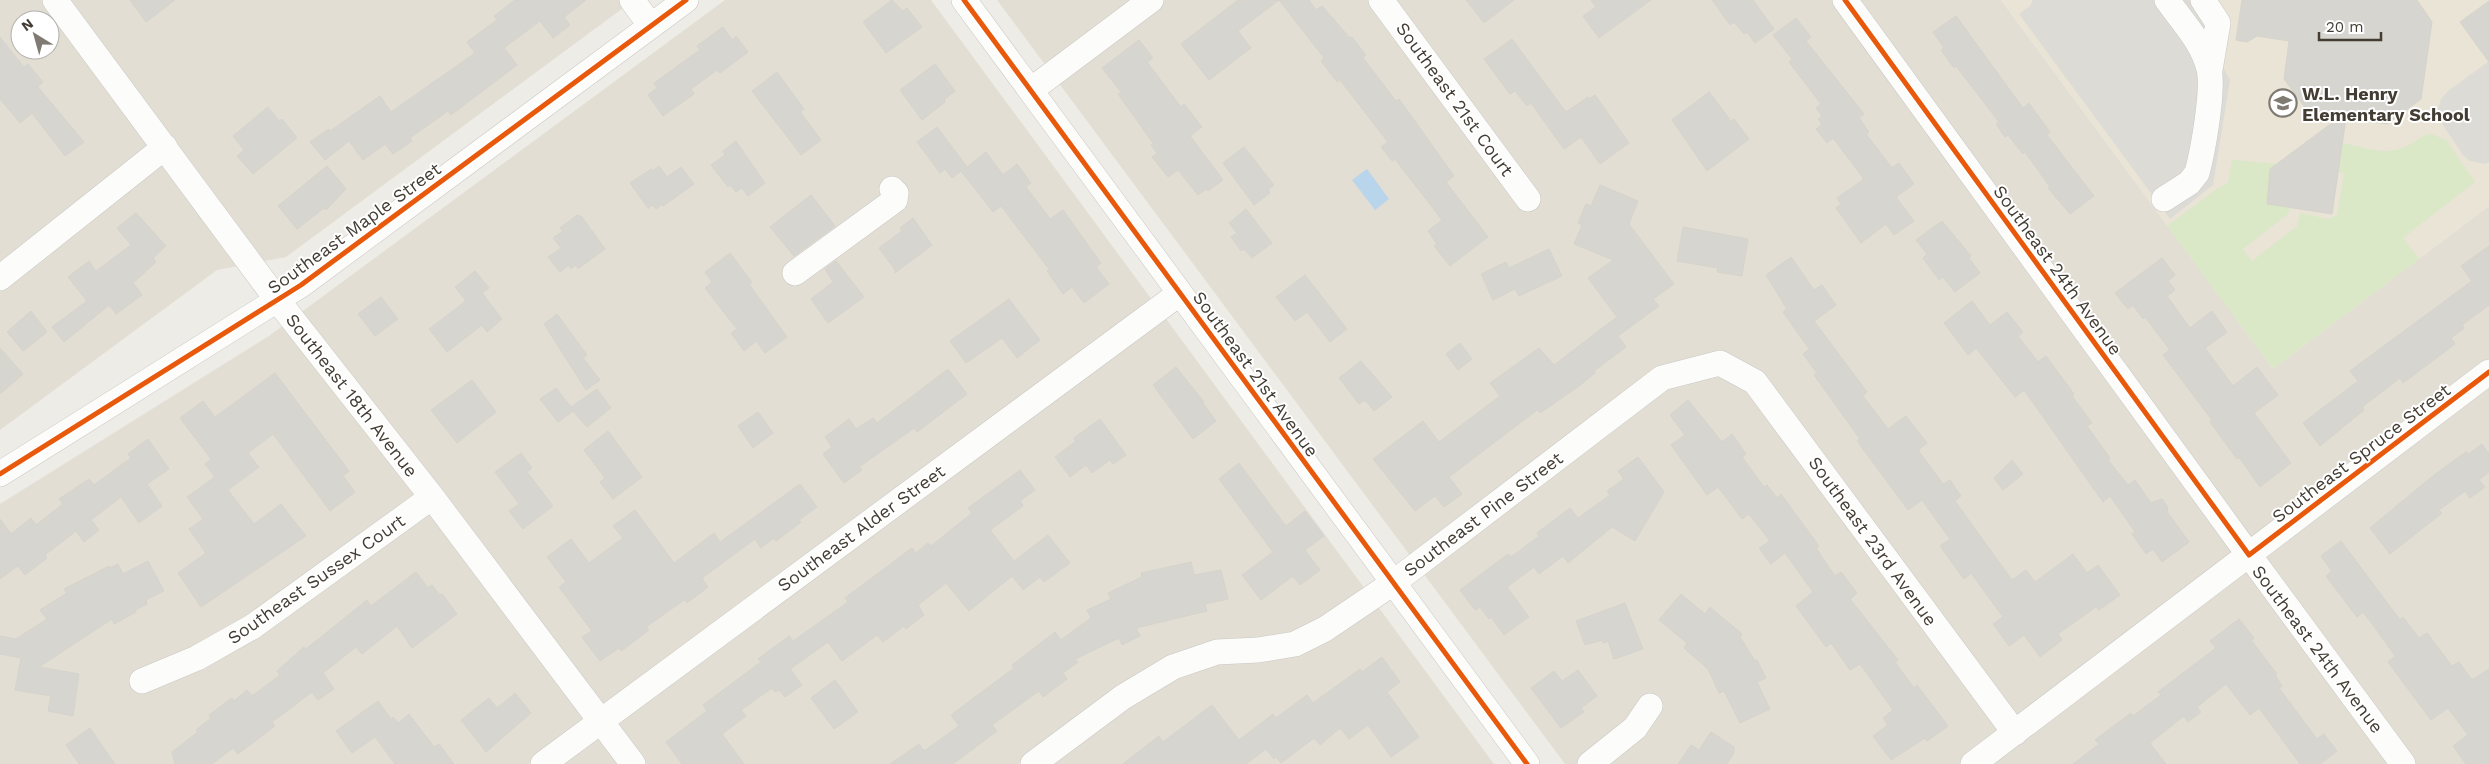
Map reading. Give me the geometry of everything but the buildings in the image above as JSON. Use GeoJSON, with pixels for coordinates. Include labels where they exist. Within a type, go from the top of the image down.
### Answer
{"type":"FeatureCollection","features":[{"type":"Feature","properties":{"kind":"street","name":"Southeast 18th Avenue"},"geometry":{"type":"LineString","coordinates":[[55,0],[278,301],[432,497],[633,764]]}},
{"type":"Feature","properties":{"kind":"street"},"geometry":{"type":"LineString","coordinates":[[632,0],[651,26]]}},
{"type":"Feature","properties":{"kind":"street","name":"Southeast Maple Street"},"geometry":{"type":"LineString","coordinates":[[0,474],[278,301],[686,0]]}},
{"type":"Feature","properties":{"kind":"street","name":"Southeast 21st Avenue"},"geometry":{"type":"LineString","coordinates":[[964,0],[1527,764]]}},
{"type":"Feature","properties":{"kind":"street"},"geometry":{"type":"LineString","coordinates":[[1031,90],[1151,0]]}},
{"type":"Feature","properties":{"kind":"street","name":"Southeast 21st Court"},"geometry":{"type":"LineString","coordinates":[[1382,0],[1528,198]]}},
{"type":"Feature","properties":{"kind":"street","name":"Southeast 24th Avenue"},"geometry":{"type":"LineString","coordinates":[[1845,0],[2402,764]]}},
{"type":"Feature","properties":{"kind":"street"},"geometry":{"type":"LineString","coordinates":[[2167,0],[2196,39],[2210,70]]}},
{"type":"Feature","properties":{"kind":"street"},"geometry":{"type":"LineString","coordinates":[[2164,199],[2189,183],[2197,172],[2218,23],[2203,0]]}},
{"type":"Feature","properties":{"kind":"street"},"geometry":{"type":"LineString","coordinates":[[0,278],[165,147]]}},
{"type":"Feature","properties":{"kind":"street"},"geometry":{"type":"LineString","coordinates":[[795,272],[895,200],[896,193],[892,189]]}},
{"type":"Feature","properties":{"kind":"street","name":"Southeast Alder Street"},"geometry":{"type":"LineString","coordinates":[[543,764],[1180,293]]}},
{"type":"Feature","properties":{"kind":"street","name":"Southeast Pine Street"},"geometry":{"type":"LineString","coordinates":[[1033,764],[1124,697],[1173,667],[1217,652],[1258,650],[1295,644],[1325,630],[1393,583],[1662,378],[1720,363]]}},
{"type":"Feature","properties":{"kind":"street","name":"Southeast 23rd Avenue"},"geometry":{"type":"LineString","coordinates":[[1720,363],[1755,382],[2015,733]]}},
{"type":"Feature","properties":{"kind":"street","name":"Southeast Spruce Street"},"geometry":{"type":"LineString","coordinates":[[1973,764],[2489,372]]}},
{"type":"Feature","properties":{"kind":"street","name":"Southeast Sussex Court"},"geometry":{"type":"LineString","coordinates":[[142,681],[197,658],[252,627],[432,497]]}},
{"type":"Feature","properties":{"kind":"street"},"geometry":{"type":"LineString","coordinates":[[1590,764],[1634,728],[1650,706]]}},
{"type":"Feature","properties":{"kind":"shaded area"},"geometry":{"type":"Polygon","coordinates":[[[0,0],[634,0],[286,257],[217,270],[0,430],[0,0]]]}},
{"type":"Feature","properties":{"kind":"shaded area"},"geometry":{"type":"Polygon","coordinates":[[[725,0],[931,0],[1494,764],[0,764],[0,504],[269,336],[725,0]]]}},
{"type":"Feature","properties":{"kind":"shaded area"},"geometry":{"type":"Polygon","coordinates":[[[997,0],[2001,0],[2273,369],[2489,206],[2489,764],[1565,764],[997,0]]]}},
{"type":"Feature","properties":{"kind":"shaded area","name":"W.L. Henry Elementary School"},"geometry":{"type":"Polygon","coordinates":[[[2001,0],[2489,0],[2489,206],[2273,369],[2001,0]]]}},
{"type":"Feature","properties":{"kind":"shaded area"},"geometry":{"type":"Polygon","coordinates":[[[2033,0],[2212,0],[2221,64],[2230,80],[2213,185],[2170,219],[2019,14],[2030,6],[2033,0]]]}},
{"type":"Feature","properties":{"kind":"shaded area"},"geometry":{"type":"Polygon","coordinates":[[[2489,61],[2489,162],[2485,164],[2470,161],[2463,155],[2439,119],[2438,109],[2441,99],[2448,91],[2489,61]]]}},
{"type":"Feature","properties":{"kind":"green space"},"geometry":{"type":"Polygon","coordinates":[[[2431,134],[2446,140],[2475,182],[2403,238],[2419,259],[2273,369],[2167,226],[2218,188],[2228,183],[2232,160],[2278,164],[2290,207],[2288,214],[2243,249],[2252,261],[2297,226],[2300,213],[2328,219],[2337,215],[2344,173],[2338,172],[2339,142],[2371,150],[2387,151],[2406,147],[2423,136],[2431,134]]]}},
{"type":"Feature","properties":{"kind":"water"},"geometry":{"type":"Polygon","coordinates":[[[1367,169],[1389,199],[1375,210],[1352,180],[1367,169]]]}},
{"type":"Feature","properties":{"kind":"cycle path"},"geometry":{"type":"LineString","coordinates":[[0,474],[301,285],[686,0]]}},
{"type":"Feature","properties":{"kind":"cycle path"},"geometry":{"type":"LineString","coordinates":[[964,0],[1527,764]]}},
{"type":"Feature","properties":{"kind":"cycle path"},"geometry":{"type":"LineString","coordinates":[[1845,0],[2249,555],[2489,372]]}},
{"type":"Feature","properties":{"kind":"place","name":"W.L. Henry Elementary School"},"geometry":{"type":"Point","coordinates":[2283,103]}}]}
